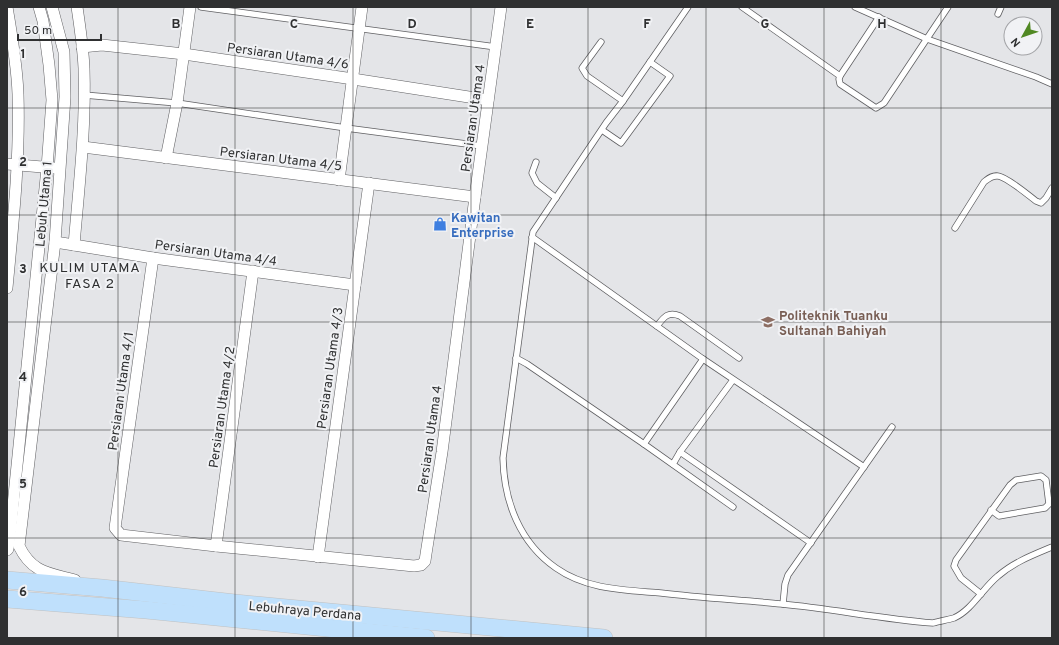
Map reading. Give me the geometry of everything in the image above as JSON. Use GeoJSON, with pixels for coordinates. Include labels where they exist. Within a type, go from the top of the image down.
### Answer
{"type":"FeatureCollection","features":[{"type":"Feature","properties":{"kind":"main road","name":"Lebuhraya Perdana"},"geometry":{"type":"LineString","coordinates":[[7,580],[102,588],[235,603],[604,638]]}},
{"type":"Feature","properties":{"kind":"main road","name":"Lebuhraya Perdana"},"geometry":{"type":"LineString","coordinates":[[7,599],[154,611],[426,638]]}},
{"type":"Feature","properties":{"kind":"street"},"geometry":{"type":"LineString","coordinates":[[7,7],[14,45],[18,94],[12,165],[7,288]]}},
{"type":"Feature","properties":{"kind":"street","name":"Lebuh Utama 1"},"geometry":{"type":"LineString","coordinates":[[7,550],[10,535],[47,168],[52,100],[50,65],[43,21],[39,7]]}},
{"type":"Feature","properties":{"kind":"street","name":"Lebuh Utama 1"},"geometry":{"type":"LineString","coordinates":[[52,7],[64,52],[66,97],[54,242],[19,546],[23,554],[32,564],[42,570],[102,588]]}},
{"type":"Feature","properties":{"kind":"street"},"geometry":{"type":"LineString","coordinates":[[74,245],[83,147],[84,95],[82,47],[77,7]]}},
{"type":"Feature","properties":{"kind":"street"},"geometry":{"type":"LineString","coordinates":[[166,158],[177,103],[190,7]]}},
{"type":"Feature","properties":{"kind":"street"},"geometry":{"type":"LineString","coordinates":[[339,180],[362,7]]}},
{"type":"Feature","properties":{"kind":"street","name":"Persiaran Utama 4"},"geometry":{"type":"LineString","coordinates":[[116,528],[121,535],[318,557],[414,566],[421,565],[425,561],[442,452],[474,197],[501,7]]}},
{"type":"Feature","properties":{"kind":"street","name":"Persiaran Utama 4/6"},"geometry":{"type":"LineString","coordinates":[[82,47],[102,45],[184,54],[353,78],[488,100]]}},
{"type":"Feature","properties":{"kind":"street","name":"Persiaran Utama 4/5"},"geometry":{"type":"LineString","coordinates":[[83,147],[474,197]]}},
{"type":"Feature","properties":{"kind":"street"},"geometry":{"type":"LineString","coordinates":[[12,165],[60,169]]}},
{"type":"Feature","properties":{"kind":"street","name":"Persiaran Utama 4/3"},"geometry":{"type":"LineString","coordinates":[[318,557],[369,183]]}},
{"type":"Feature","properties":{"kind":"street","name":"Persiaran Utama 4/4"},"geometry":{"type":"LineString","coordinates":[[54,242],[153,258],[354,285]]}},
{"type":"Feature","properties":{"kind":"street","name":"Persiaran Utama 4/1"},"geometry":{"type":"LineString","coordinates":[[116,528],[153,258]]}},
{"type":"Feature","properties":{"kind":"street","name":"Persiaran Utama 4/2"},"geometry":{"type":"LineString","coordinates":[[216,546],[253,271]]}},
{"type":"Feature","properties":{"kind":"lane"},"geometry":{"type":"LineString","coordinates":[[201,7],[496,47]]}},
{"type":"Feature","properties":{"kind":"lane"},"geometry":{"type":"LineString","coordinates":[[688,7],[533,232],[502,458],[506,491],[517,524],[540,555],[562,572],[590,584],[620,589],[784,604],[933,622],[955,617],[972,605],[980,594],[1007,569],[1024,559],[1052,547]]}},
{"type":"Feature","properties":{"kind":"lane"},"geometry":{"type":"LineString","coordinates":[[742,7],[840,76]]}},
{"type":"Feature","properties":{"kind":"lane"},"geometry":{"type":"LineString","coordinates":[[855,7],[927,39],[1052,84]]}},
{"type":"Feature","properties":{"kind":"lane"},"geometry":{"type":"LineString","coordinates":[[879,17],[840,76],[839,80],[840,84],[876,108],[884,103],[948,7]]}},
{"type":"Feature","properties":{"kind":"lane"},"geometry":{"type":"LineString","coordinates":[[998,14],[1001,7]]}},
{"type":"Feature","properties":{"kind":"lane"},"geometry":{"type":"LineString","coordinates":[[601,42],[582,68],[586,76],[623,101]]}},
{"type":"Feature","properties":{"kind":"lane"},"geometry":{"type":"LineString","coordinates":[[602,130],[621,143],[670,76],[650,62]]}},
{"type":"Feature","properties":{"kind":"lane"},"geometry":{"type":"LineString","coordinates":[[84,95],[177,103],[482,146]]}},
{"type":"Feature","properties":{"kind":"lane"},"geometry":{"type":"LineString","coordinates":[[536,162],[532,173],[537,183],[556,198]]}},
{"type":"Feature","properties":{"kind":"lane"},"geometry":{"type":"LineString","coordinates":[[955,228],[984,182],[996,175],[1003,177],[1041,203],[1052,188]]}},
{"type":"Feature","properties":{"kind":"lane"},"geometry":{"type":"LineString","coordinates":[[532,237],[703,359],[864,467]]}},
{"type":"Feature","properties":{"kind":"lane"},"geometry":{"type":"LineString","coordinates":[[657,326],[664,317],[670,314],[675,314],[739,358]]}},
{"type":"Feature","properties":{"kind":"lane"},"geometry":{"type":"LineString","coordinates":[[516,358],[644,444],[733,507]]}},
{"type":"Feature","properties":{"kind":"lane"},"geometry":{"type":"LineString","coordinates":[[644,444],[703,359]]}},
{"type":"Feature","properties":{"kind":"lane"},"geometry":{"type":"LineString","coordinates":[[673,464],[680,452],[734,380]]}},
{"type":"Feature","properties":{"kind":"lane"},"geometry":{"type":"LineString","coordinates":[[784,604],[785,584],[788,575],[892,427]]}},
{"type":"Feature","properties":{"kind":"lane"},"geometry":{"type":"LineString","coordinates":[[680,452],[811,543]]}},
{"type":"Feature","properties":{"kind":"lane"},"geometry":{"type":"LineString","coordinates":[[980,594],[961,578],[954,566],[956,560],[991,510],[1016,480],[1041,476],[1046,480],[1049,504],[1045,508],[1000,516],[991,510]]}},
{"type":"Feature","properties":{"kind":"place","name":"Kawitan Enterprise"},"geometry":{"type":"Point","coordinates":[440,224]}},
{"type":"Feature","properties":{"kind":"place","name":"Politeknik Tuanku Sultanah Bahiyah"},"geometry":{"type":"Point","coordinates":[768,322]}},
{"type":"Feature","properties":{"kind":"district","name":"KULIM UTAMA FASA 2"},"geometry":{"type":"Point","coordinates":[90,276]}}]}
